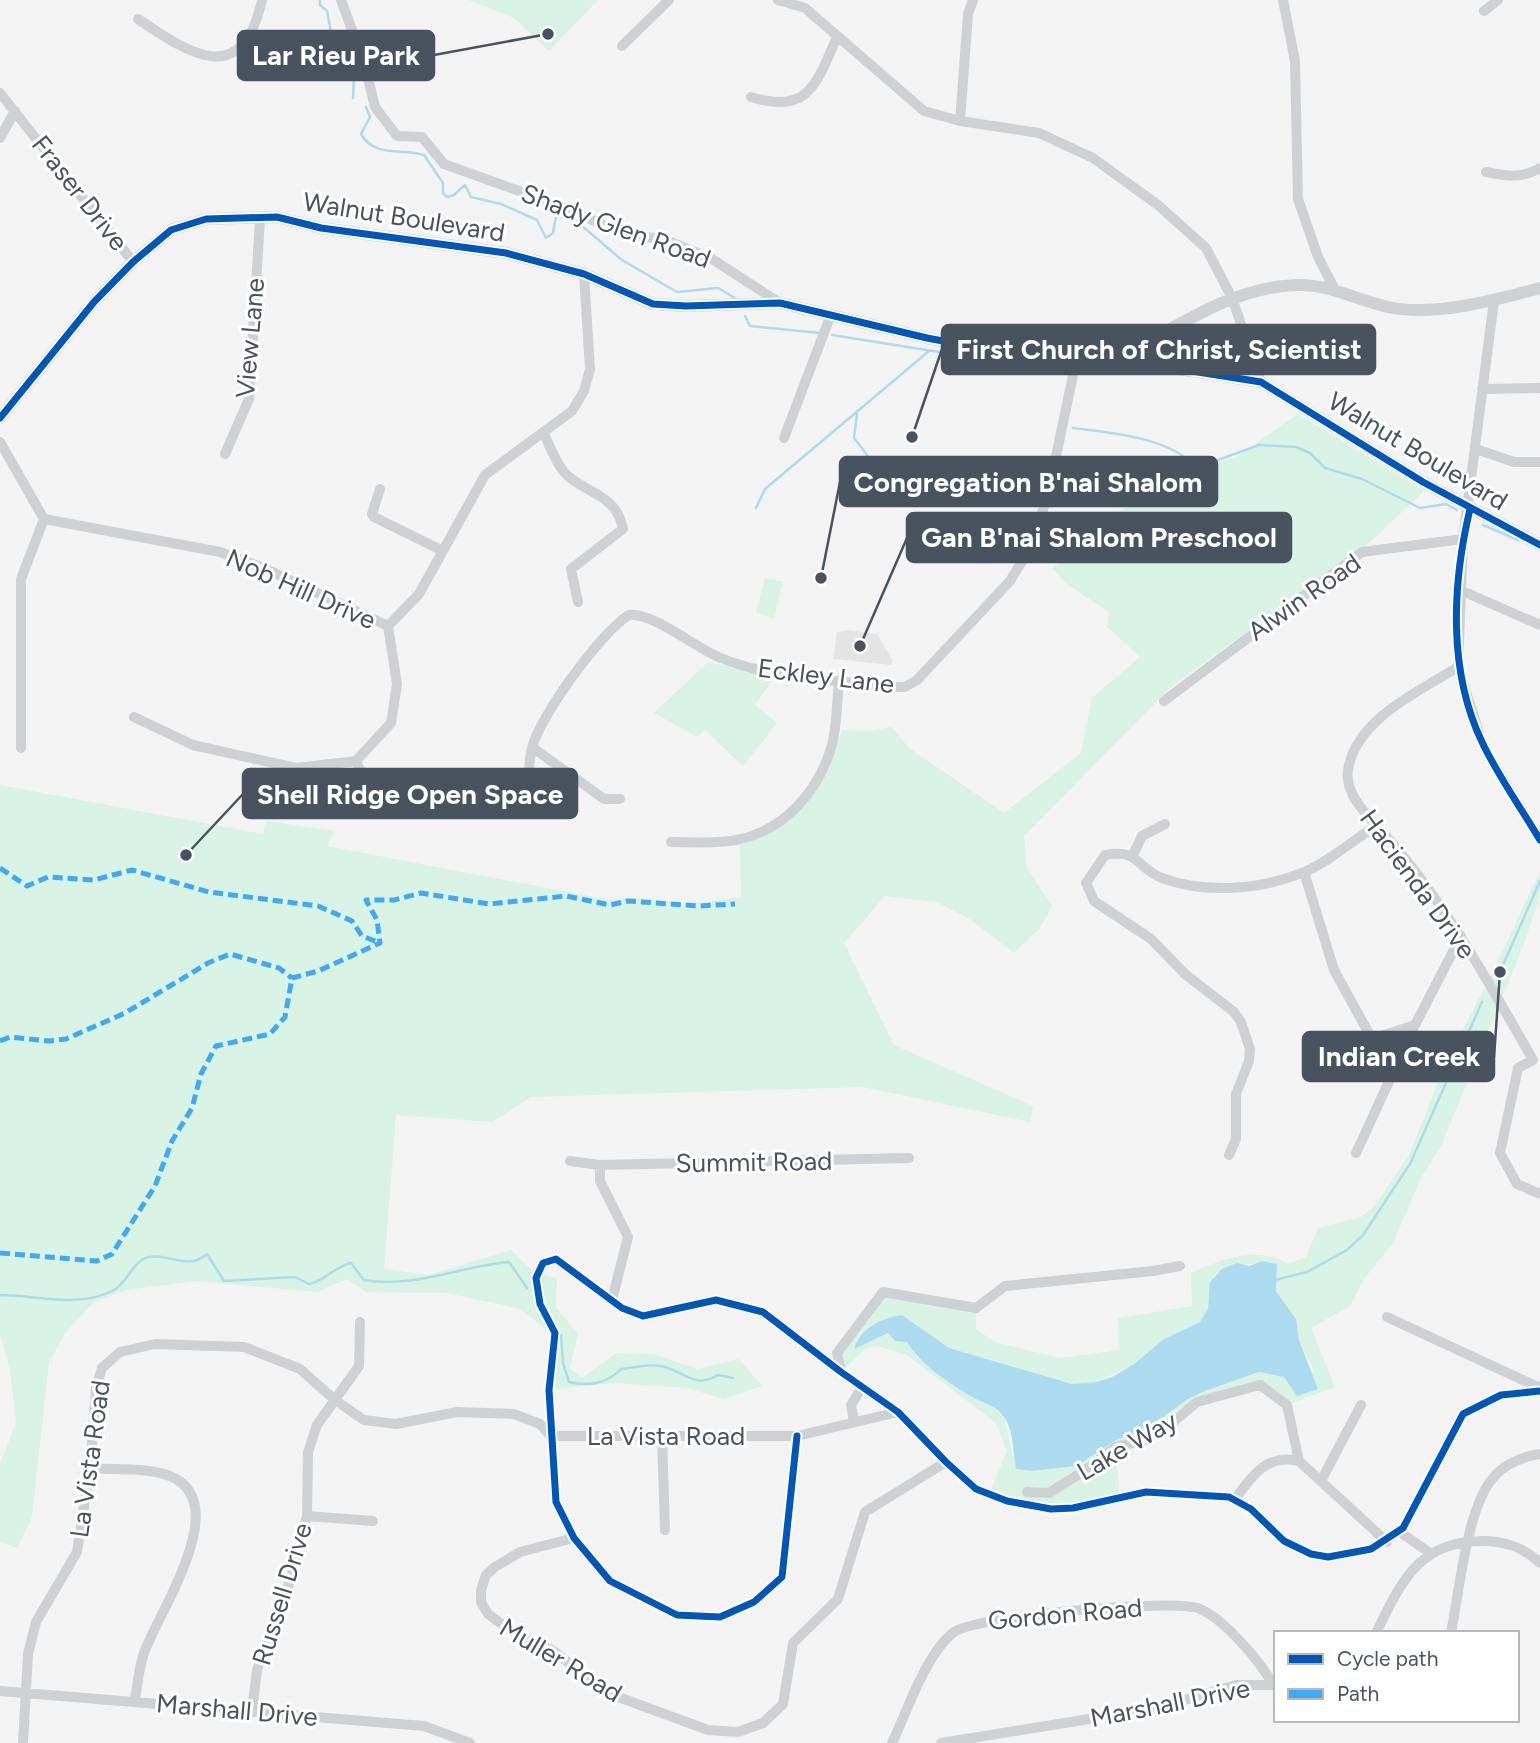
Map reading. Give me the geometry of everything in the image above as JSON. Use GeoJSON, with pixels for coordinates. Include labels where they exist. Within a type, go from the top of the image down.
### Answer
{"type":"FeatureCollection","features":[{"type":"Feature","properties":{"kind":"street"},"geometry":{"type":"LineString","coordinates":[[138,19],[177,46],[207,57],[229,54],[248,42],[262,0]]}},
{"type":"Feature","properties":{"kind":"street","name":"Shady Glen Road"},"geometry":{"type":"LineString","coordinates":[[341,0],[364,62],[375,107],[397,136],[422,136],[444,164],[569,208],[624,235],[664,239],[712,260],[780,303]]}},
{"type":"Feature","properties":{"kind":"street"},"geometry":{"type":"LineString","coordinates":[[622,46],[669,0]]}},
{"type":"Feature","properties":{"kind":"street"},"geometry":{"type":"LineString","coordinates":[[778,0],[805,8],[873,64],[924,111],[960,121],[1039,133],[1093,158],[1158,205],[1206,248],[1232,298],[1261,382]]}},
{"type":"Feature","properties":{"kind":"street"},"geometry":{"type":"LineString","coordinates":[[960,121],[968,14],[973,0]]}},
{"type":"Feature","properties":{"kind":"street"},"geometry":{"type":"LineString","coordinates":[[1283,0],[1295,61],[1298,199],[1318,257],[1334,288]]}},
{"type":"Feature","properties":{"kind":"street"},"geometry":{"type":"LineString","coordinates":[[1484,11],[1498,0]]}},
{"type":"Feature","properties":{"kind":"street"},"geometry":{"type":"LineString","coordinates":[[751,97],[771,103],[793,103],[810,90],[837,37]]}},
{"type":"Feature","properties":{"kind":"street","name":"Fraser Drive"},"geometry":{"type":"LineString","coordinates":[[0,93],[133,261]]}},
{"type":"Feature","properties":{"kind":"street"},"geometry":{"type":"LineString","coordinates":[[0,138],[15,111]]}},
{"type":"Feature","properties":{"kind":"street"},"geometry":{"type":"LineString","coordinates":[[1486,172],[1510,177],[1529,175],[1540,169]]}},
{"type":"Feature","properties":{"kind":"street","name":"Walnut Boulevard"},"geometry":{"type":"LineString","coordinates":[[0,418],[94,302],[133,261],[172,230],[206,219],[276,217],[321,228],[506,253],[584,274],[653,303],[687,306],[780,303],[830,317],[1075,366],[1116,359],[1261,382],[1470,509],[1540,545]]}},
{"type":"Feature","properties":{"kind":"street","name":"View Lane"},"geometry":{"type":"LineString","coordinates":[[225,454],[249,399],[260,219]]}},
{"type":"Feature","properties":{"kind":"street","name":"Nob Hill Drive"},"geometry":{"type":"LineString","coordinates":[[44,519],[220,552],[264,568],[388,626],[419,594],[441,550],[485,475],[572,411],[584,391],[590,369],[584,274]]}},
{"type":"Feature","properties":{"kind":"street"},"geometry":{"type":"LineString","coordinates":[[1116,359],[1232,298],[1278,286],[1334,288],[1389,307],[1422,309],[1494,300],[1540,288]]}},
{"type":"Feature","properties":{"kind":"street"},"geometry":{"type":"LineString","coordinates":[[1494,300],[1470,509],[1463,539],[1458,667],[1483,745],[1540,840]]}},
{"type":"Feature","properties":{"kind":"street"},"geometry":{"type":"LineString","coordinates":[[784,438],[830,317]]}},
{"type":"Feature","properties":{"kind":"street","name":"Eckley Lane"},"geometry":{"type":"LineString","coordinates":[[532,747],[568,680],[629,615],[647,618],[709,654],[747,667],[893,687],[905,687],[917,680],[1010,580],[1027,553],[1047,499],[1075,366]]}},
{"type":"Feature","properties":{"kind":"street"},"geometry":{"type":"LineString","coordinates":[[1482,388],[1540,388]]}},
{"type":"Feature","properties":{"kind":"street"},"geometry":{"type":"LineString","coordinates":[[543,432],[565,473],[595,490],[621,520],[623,529],[571,569],[578,602]]}},
{"type":"Feature","properties":{"kind":"street"},"geometry":{"type":"LineString","coordinates":[[0,442],[44,519],[21,579],[21,748]]}},
{"type":"Feature","properties":{"kind":"street"},"geometry":{"type":"LineString","coordinates":[[1476,449],[1514,461],[1540,462]]}},
{"type":"Feature","properties":{"kind":"street"},"geometry":{"type":"LineString","coordinates":[[380,489],[373,517],[441,550]]}},
{"type":"Feature","properties":{"kind":"street","name":"Alwin Road"},"geometry":{"type":"LineString","coordinates":[[1164,701],[1362,552],[1463,539]]}},
{"type":"Feature","properties":{"kind":"street"},"geometry":{"type":"LineString","coordinates":[[1460,590],[1540,625]]}},
{"type":"Feature","properties":{"kind":"street"},"geometry":{"type":"LineString","coordinates":[[134,717],[193,745],[296,768],[356,761],[391,723],[397,684],[388,626]]}},
{"type":"Feature","properties":{"kind":"street","name":"Hacienda Drive"},"geometry":{"type":"LineString","coordinates":[[1458,667],[1375,722],[1360,739],[1348,768],[1348,783],[1353,795],[1404,856],[1461,936],[1537,1060],[1518,1068],[1500,1153],[1517,1184],[1540,1194]]}},
{"type":"Feature","properties":{"kind":"street"},"geometry":{"type":"LineString","coordinates":[[671,842],[736,840],[763,831],[798,807],[819,779],[832,744],[839,680]]}},
{"type":"Feature","properties":{"kind":"street"},"geometry":{"type":"LineString","coordinates":[[532,747],[604,799],[620,799]]}},
{"type":"Feature","properties":{"kind":"street"},"geometry":{"type":"LineString","coordinates":[[527,812],[532,747]]}},
{"type":"Feature","properties":{"kind":"street"},"geometry":{"type":"LineString","coordinates":[[356,761],[371,794]]}},
{"type":"Feature","properties":{"kind":"street"},"geometry":{"type":"LineString","coordinates":[[1133,855],[1142,836],[1165,824]]}},
{"type":"Feature","properties":{"kind":"street"},"geometry":{"type":"LineString","coordinates":[[1229,1154],[1236,1139],[1236,1094],[1249,1060],[1250,1049],[1241,1022],[1234,1012],[1185,974],[1151,939],[1099,905],[1088,894],[1086,883],[1105,855],[1133,855],[1158,877],[1197,888],[1247,887],[1304,872],[1376,825]]}},
{"type":"Feature","properties":{"kind":"street"},"geometry":{"type":"LineString","coordinates":[[1304,872],[1334,970],[1372,1039],[1415,1025]]}},
{"type":"Feature","properties":{"kind":"street"},"geometry":{"type":"LineString","coordinates":[[1356,1153],[1415,1025],[1461,936]]}},
{"type":"Feature","properties":{"kind":"street","name":"Summit Road"},"geometry":{"type":"LineString","coordinates":[[570,1161],[600,1165],[909,1158]]}},
{"type":"Feature","properties":{"kind":"street"},"geometry":{"type":"LineString","coordinates":[[600,1165],[600,1181],[628,1237],[612,1300]]}},
{"type":"Feature","properties":{"kind":"street"},"geometry":{"type":"LineString","coordinates":[[797,1436],[782,1577],[754,1602],[720,1617],[677,1615],[610,1581],[574,1538],[556,1502],[549,1390],[555,1334],[540,1304],[536,1279],[542,1264],[556,1259],[622,1308],[643,1316],[716,1300],[763,1312],[841,1373],[898,1412],[946,1462],[976,1489],[989,1494],[1051,1509],[1073,1508],[1146,1492],[1211,1494],[1235,1499],[1251,1509],[1284,1541],[1311,1554],[1346,1556],[1387,1542],[1400,1532],[1412,1516],[1463,1414],[1501,1395],[1540,1390]]}},
{"type":"Feature","properties":{"kind":"street"},"geometry":{"type":"LineString","coordinates":[[841,1373],[837,1353],[883,1292],[976,1308],[1005,1286],[1153,1272],[1180,1266]]}},
{"type":"Feature","properties":{"kind":"street"},"geometry":{"type":"LineString","coordinates":[[1387,1317],[1540,1390]]}},
{"type":"Feature","properties":{"kind":"street","name":"Russell Drive"},"geometry":{"type":"LineString","coordinates":[[252,1711],[257,1670],[291,1578],[307,1516],[308,1452],[317,1425],[359,1366],[359,1322]]}},
{"type":"Feature","properties":{"kind":"street","name":"La Vista Road"},"geometry":{"type":"LineString","coordinates":[[23,1743],[28,1654],[36,1622],[77,1552],[90,1468],[96,1388],[102,1368],[120,1352],[155,1344],[244,1347],[300,1370],[364,1420],[396,1424],[457,1412],[514,1414],[540,1424],[551,1436],[797,1436],[898,1412]]}},
{"type":"Feature","properties":{"kind":"street","name":"Lake Way"},"geometry":{"type":"LineString","coordinates":[[1027,1492],[1049,1493],[1115,1447],[1146,1440],[1165,1429],[1197,1402],[1260,1385],[1287,1405],[1299,1461]]}},
{"type":"Feature","properties":{"kind":"street"},"geometry":{"type":"LineString","coordinates":[[854,1422],[851,1405],[862,1387]]}},
{"type":"Feature","properties":{"kind":"street"},"geometry":{"type":"LineString","coordinates":[[1322,1479],[1361,1405]]}},
{"type":"Feature","properties":{"kind":"street"},"geometry":{"type":"LineString","coordinates":[[662,1437],[665,1530]]}},
{"type":"Feature","properties":{"kind":"street"},"geometry":{"type":"LineString","coordinates":[[1451,1631],[1468,1541],[1485,1488],[1492,1478],[1514,1461],[1540,1454]]}},
{"type":"Feature","properties":{"kind":"street"},"geometry":{"type":"LineString","coordinates":[[1235,1499],[1266,1464],[1282,1459],[1299,1461],[1322,1479],[1387,1542]]}},
{"type":"Feature","properties":{"kind":"street","name":"Muller Road"},"geometry":{"type":"LineString","coordinates":[[574,1538],[520,1552],[495,1567],[486,1575],[481,1590],[481,1602],[488,1614],[514,1633],[552,1650],[610,1693],[708,1730],[738,1732],[763,1723],[783,1704],[793,1643],[838,1599],[865,1513],[946,1462]]}},
{"type":"Feature","properties":{"kind":"street"},"geometry":{"type":"LineString","coordinates":[[90,1468],[169,1476],[183,1485],[195,1504],[195,1531],[174,1589],[144,1654],[135,1701]]}},
{"type":"Feature","properties":{"kind":"street"},"geometry":{"type":"LineString","coordinates":[[307,1516],[373,1521]]}},
{"type":"Feature","properties":{"kind":"street"},"geometry":{"type":"LineString","coordinates":[[1400,1532],[1430,1553]]}},
{"type":"Feature","properties":{"kind":"street"},"geometry":{"type":"LineString","coordinates":[[1377,1631],[1398,1587],[1430,1553],[1468,1541],[1515,1547],[1540,1563]]}},
{"type":"Feature","properties":{"kind":"street","name":"Gordon Road"},"geometry":{"type":"LineString","coordinates":[[892,1743],[930,1663],[948,1637],[962,1627],[996,1619],[1144,1606],[1194,1607],[1211,1615],[1229,1631],[1274,1685]]}},
{"type":"Feature","properties":{"kind":"street","name":"Marshall Drive"},"geometry":{"type":"LineString","coordinates":[[941,1743],[1157,1709],[1236,1685],[1274,1685]]}},
{"type":"Feature","properties":{"kind":"street","name":"Marshall Drive"},"geometry":{"type":"LineString","coordinates":[[0,1691],[424,1726],[470,1743]]}},
{"type":"Feature","properties":{"kind":"shaded area"},"geometry":{"type":"Polygon","coordinates":[[[849,630],[877,634],[892,659],[892,665],[833,659],[837,632],[849,630]]]}},
{"type":"Feature","properties":{"kind":"green space"},"geometry":{"type":"Polygon","coordinates":[[[469,0],[598,0],[549,51],[514,18],[469,0]]]}},
{"type":"Feature","properties":{"kind":"green space"},"geometry":{"type":"Polygon","coordinates":[[[1298,414],[1424,491],[1369,543],[1172,686],[1024,836],[1027,868],[1052,906],[1040,928],[1014,953],[971,920],[937,902],[885,896],[844,943],[894,1045],[1033,1106],[1030,1122],[863,1087],[531,1097],[492,1122],[396,1115],[384,1269],[429,1275],[511,1250],[535,1274],[557,1278],[556,1307],[578,1334],[570,1368],[582,1378],[617,1353],[653,1354],[697,1369],[739,1359],[762,1386],[724,1399],[687,1388],[615,1383],[551,1389],[551,1333],[520,1309],[447,1293],[366,1292],[347,1279],[317,1292],[196,1281],[126,1290],[93,1303],[66,1332],[49,1362],[32,1517],[17,1548],[0,1542],[0,1464],[16,1423],[10,1370],[0,1334],[0,785],[263,834],[266,821],[334,831],[327,846],[605,899],[638,898],[688,904],[741,897],[740,845],[779,826],[808,803],[828,771],[842,730],[867,731],[892,727],[909,748],[1004,813],[1081,753],[1092,698],[1140,657],[1107,627],[1109,612],[1067,584],[1052,568],[1091,544],[1085,532],[1198,465],[1235,458],[1298,414]]]}},
{"type":"Feature","properties":{"kind":"green space"},"geometry":{"type":"Polygon","coordinates":[[[765,578],[783,582],[774,618],[756,613],[765,578]]]}},
{"type":"Feature","properties":{"kind":"green space"},"geometry":{"type":"Polygon","coordinates":[[[708,662],[774,678],[755,705],[777,723],[743,766],[705,730],[697,737],[654,713],[708,662]]]}},
{"type":"Feature","properties":{"kind":"green space"},"geometry":{"type":"Polygon","coordinates":[[[1540,872],[1540,897],[1521,951],[1441,1146],[1421,1178],[1393,1243],[1364,1279],[1350,1306],[1311,1328],[1335,1387],[1287,1405],[1260,1385],[1197,1402],[1165,1429],[1115,1447],[1120,1497],[1073,1508],[989,1494],[1007,1451],[996,1423],[907,1355],[877,1346],[866,1348],[841,1372],[837,1353],[883,1292],[976,1308],[976,1329],[995,1342],[1060,1358],[1119,1350],[1118,1318],[1192,1306],[1191,1273],[1203,1268],[1240,1256],[1265,1255],[1288,1264],[1306,1257],[1318,1228],[1361,1217],[1374,1207],[1410,1153],[1449,1055],[1488,982],[1540,872]],[[1262,1261],[1219,1272],[1213,1276],[1208,1309],[1200,1322],[1164,1339],[1134,1364],[1097,1382],[1072,1384],[949,1348],[926,1335],[916,1323],[888,1333],[895,1341],[907,1342],[915,1355],[960,1389],[989,1404],[1004,1416],[1016,1469],[1033,1471],[1077,1466],[1116,1440],[1148,1428],[1188,1399],[1245,1376],[1259,1372],[1284,1377],[1314,1372],[1299,1340],[1296,1319],[1276,1290],[1277,1264],[1262,1261]]]}},
{"type":"Feature","properties":{"kind":"water"},"geometry":{"type":"Polygon","coordinates":[[[1262,1261],[1277,1264],[1276,1291],[1296,1319],[1299,1340],[1318,1389],[1297,1396],[1284,1377],[1259,1372],[1188,1399],[1148,1428],[1116,1440],[1077,1466],[1032,1471],[1016,1469],[1010,1429],[1001,1413],[936,1373],[907,1342],[895,1341],[888,1333],[854,1349],[862,1335],[873,1325],[902,1315],[949,1348],[1072,1384],[1097,1382],[1134,1364],[1164,1339],[1200,1322],[1208,1309],[1210,1282],[1222,1269],[1237,1263],[1249,1266],[1262,1261]]]}},
{"type":"Feature","properties":{"kind":"waterway"},"geometry":{"type":"LineString","coordinates":[[320,0],[320,5],[327,11],[331,32]]}},
{"type":"Feature","properties":{"kind":"waterway"},"geometry":{"type":"LineString","coordinates":[[339,49],[354,73],[353,98]]}},
{"type":"Feature","properties":{"kind":"waterway"},"geometry":{"type":"LineString","coordinates":[[366,107],[370,117],[361,134],[367,142],[389,151],[424,155],[443,183],[443,193],[447,197],[454,195],[465,185],[471,197],[501,204],[537,220],[546,238],[553,233],[556,216],[575,220],[622,260],[677,292],[718,288],[735,298]]}},
{"type":"Feature","properties":{"kind":"waterway"},"geometry":{"type":"LineString","coordinates":[[745,316],[750,326],[820,333]]}},
{"type":"Feature","properties":{"kind":"waterway"},"geometry":{"type":"LineString","coordinates":[[832,335],[939,352],[945,358]]}},
{"type":"Feature","properties":{"kind":"waterway"},"geometry":{"type":"LineString","coordinates":[[756,508],[765,489],[929,351]]}},
{"type":"Feature","properties":{"kind":"waterway"},"geometry":{"type":"LineString","coordinates":[[857,414],[854,438],[871,460]]}},
{"type":"Feature","properties":{"kind":"waterway"},"geometry":{"type":"LineString","coordinates":[[1073,428],[1156,443],[1186,458],[1196,468],[1259,445],[1296,447],[1310,453],[1325,468],[1362,479],[1420,508],[1446,504],[1457,510]]}},
{"type":"Feature","properties":{"kind":"waterway"},"geometry":{"type":"LineString","coordinates":[[1483,525],[1518,540]]}},
{"type":"Feature","properties":{"kind":"waterway"},"geometry":{"type":"LineString","coordinates":[[1500,972],[1540,881]]}},
{"type":"Feature","properties":{"kind":"waterway"},"geometry":{"type":"LineString","coordinates":[[1275,1280],[1307,1272],[1347,1250],[1363,1235],[1410,1164],[1482,1002]]}},
{"type":"Feature","properties":{"kind":"waterway"},"geometry":{"type":"LineString","coordinates":[[0,1295],[58,1300],[87,1299],[114,1290],[143,1259],[156,1256],[193,1261],[207,1254],[224,1281],[295,1277],[309,1284],[351,1263],[364,1280],[401,1282],[509,1262],[527,1288]]}},
{"type":"Feature","properties":{"kind":"waterway"},"geometry":{"type":"LineString","coordinates":[[561,1335],[563,1363],[569,1382],[597,1383],[610,1378],[621,1369],[651,1365],[669,1368],[695,1380],[710,1379],[718,1375],[733,1378]]}},
{"type":"Feature","properties":{"kind":"marked path"},"geometry":{"type":"LineString","coordinates":[[0,868],[27,886],[48,877],[94,880],[132,870],[209,892],[318,906],[352,921],[362,936],[380,943]]}},
{"type":"Feature","properties":{"kind":"marked path"},"geometry":{"type":"LineString","coordinates":[[0,1253],[97,1261],[112,1254],[155,1186],[172,1141],[192,1108],[201,1074],[216,1046],[270,1034],[285,1017],[292,978],[318,971],[380,943],[377,920],[366,900],[394,900],[421,893],[489,904],[566,896],[610,905],[628,901],[699,906],[735,904]]}},
{"type":"Feature","properties":{"kind":"marked path"},"geometry":{"type":"LineString","coordinates":[[0,1041],[10,1037],[49,1041],[66,1039],[125,1013],[208,963],[230,954],[279,968],[292,978]]}},
{"type":"Feature","properties":{"kind":"cycle path"},"geometry":{"type":"LineString","coordinates":[[0,418],[94,302],[133,262],[171,230],[206,219],[277,217],[321,228],[506,253],[584,274],[653,304],[686,306],[780,303],[927,338],[1075,366],[1116,359],[1261,382],[1423,482],[1540,545]]}},
{"type":"Feature","properties":{"kind":"cycle path"},"geometry":{"type":"LineString","coordinates":[[1470,509],[1457,597],[1456,627],[1463,686],[1471,715],[1488,755],[1540,840]]}},
{"type":"Feature","properties":{"kind":"cycle path"},"geometry":{"type":"LineString","coordinates":[[797,1436],[782,1577],[754,1602],[720,1617],[677,1615],[610,1581],[574,1538],[556,1502],[549,1390],[555,1333],[540,1304],[536,1278],[543,1263],[556,1259],[622,1308],[643,1316],[716,1300],[763,1312],[898,1412],[976,1489],[1007,1501],[1051,1509],[1073,1508],[1146,1492],[1229,1497],[1251,1509],[1284,1541],[1311,1554],[1328,1557],[1371,1549],[1403,1528],[1463,1414],[1501,1395],[1540,1391]]}},
{"type":"Feature","properties":{"kind":"place","name":"Lar Rieu Park"},"geometry":{"type":"Point","coordinates":[548,34]}},
{"type":"Feature","properties":{"kind":"place","name":"First Church of Christ, Scientist"},"geometry":{"type":"Point","coordinates":[912,437]}},
{"type":"Feature","properties":{"kind":"place","name":"Congregation B'nai Shalom"},"geometry":{"type":"Point","coordinates":[821,578]}},
{"type":"Feature","properties":{"kind":"place","name":"Gan B'nai Shalom Preschool"},"geometry":{"type":"Point","coordinates":[860,646]}},
{"type":"Feature","properties":{"kind":"place","name":"Shell Ridge Open Space"},"geometry":{"type":"Point","coordinates":[186,855]}},
{"type":"Feature","properties":{"kind":"place","name":"Indian Creek"},"geometry":{"type":"Point","coordinates":[1500,972]}}]}
